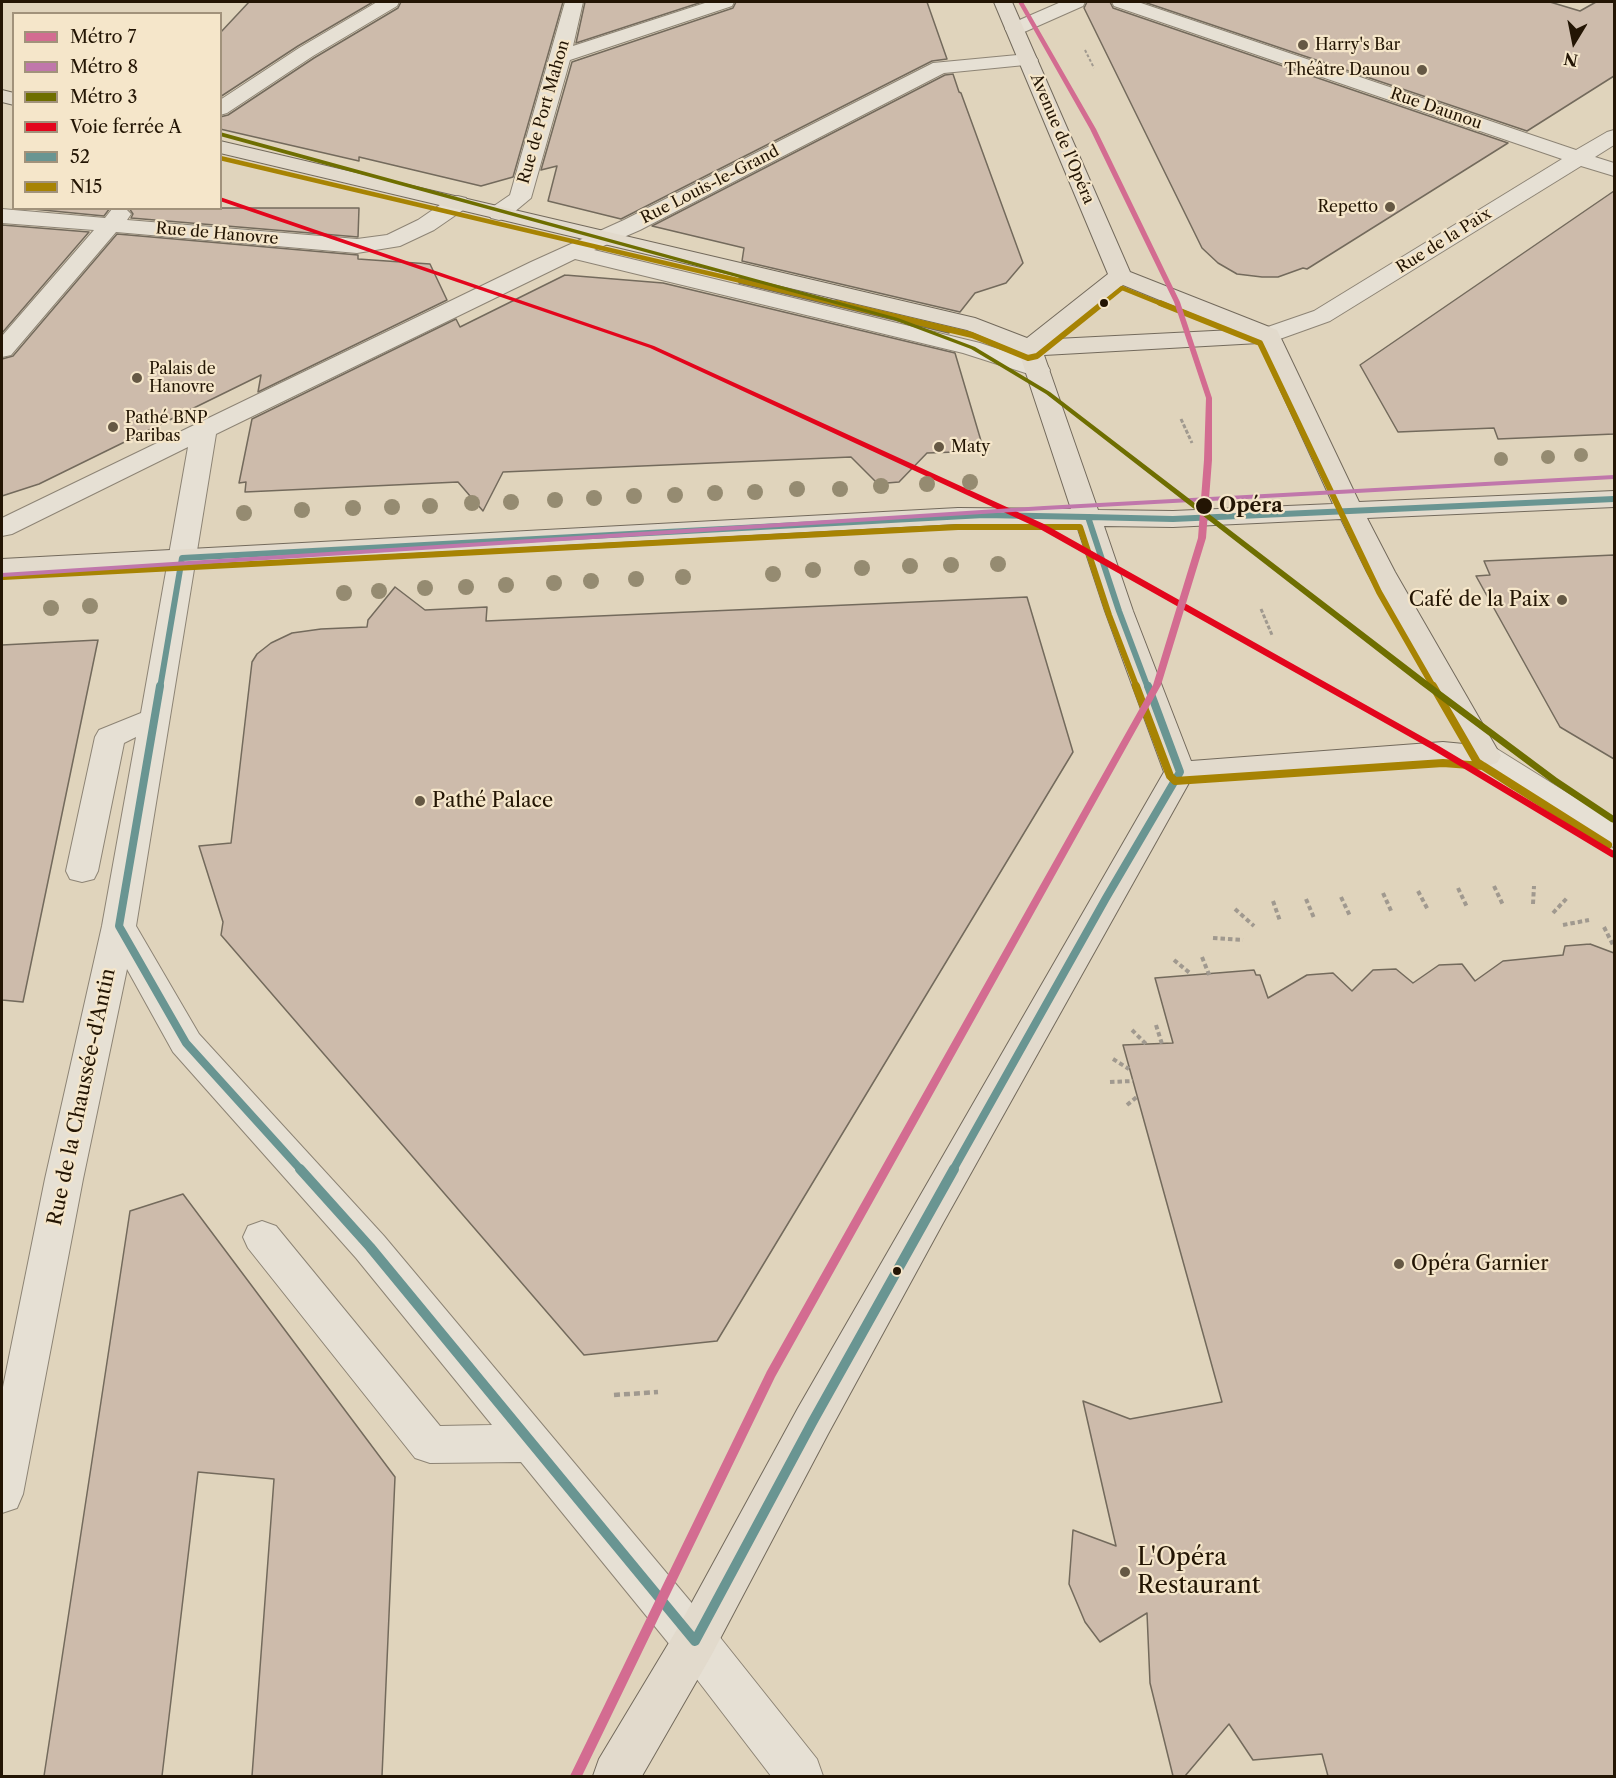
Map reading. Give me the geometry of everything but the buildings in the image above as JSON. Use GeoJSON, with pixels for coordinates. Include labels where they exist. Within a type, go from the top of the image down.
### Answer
{"type":"FeatureCollection","features":[{"type":"Feature","properties":{"kind":"main road","name":"Avenue de l'Opéra"},"geometry":{"type":"LineString","coordinates":[[1003,2],[1120,276]]}},
{"type":"Feature","properties":{"kind":"main road"},"geometry":{"type":"LineString","coordinates":[[222,147],[975,325],[1034,359],[1268,335]]}},
{"type":"Feature","properties":{"kind":"main road"},"geometry":{"type":"LineString","coordinates":[[1034,359],[1120,276],[1268,335],[1388,587],[1486,756]]}},
{"type":"Feature","properties":{"kind":"main road"},"geometry":{"type":"LineString","coordinates":[[1034,359],[1143,675],[1180,772]]}},
{"type":"Feature","properties":{"kind":"main road"},"geometry":{"type":"LineString","coordinates":[[2,567],[966,516],[1173,519],[1614,499]]}},
{"type":"Feature","properties":{"kind":"main road"},"geometry":{"type":"LineString","coordinates":[[1180,772],[1443,752],[1486,756]]}},
{"type":"Feature","properties":{"kind":"main road"},"geometry":{"type":"LineString","coordinates":[[616,1776],[694,1641],[813,1420],[1106,898],[1180,772]]}},
{"type":"Feature","properties":{"kind":"street"},"geometry":{"type":"LineString","coordinates":[[222,108],[306,52],[390,2]]}},
{"type":"Feature","properties":{"kind":"street","name":"Rue de Port Mahon"},"geometry":{"type":"LineString","coordinates":[[499,213],[520,198],[561,56],[574,2]]}},
{"type":"Feature","properties":{"kind":"street"},"geometry":{"type":"LineString","coordinates":[[561,56],[725,2]]}},
{"type":"Feature","properties":{"kind":"street"},"geometry":{"type":"LineString","coordinates":[[1015,29],[1076,2]]}},
{"type":"Feature","properties":{"kind":"street","name":"Rue Daunou"},"geometry":{"type":"LineString","coordinates":[[1121,2],[1614,170]]}},
{"type":"Feature","properties":{"kind":"street","name":"Rue Louis-le-Grand"},"geometry":{"type":"LineString","coordinates":[[2,528],[572,252],[643,220],[940,67],[1028,60]]}},
{"type":"Feature","properties":{"kind":"street","name":"Rue de la Paix"},"geometry":{"type":"LineString","coordinates":[[1268,335],[1322,316],[1614,136]]}},
{"type":"Feature","properties":{"kind":"street","name":"Rue de Hanovre"},"geometry":{"type":"LineString","coordinates":[[2,216],[118,217],[371,246],[392,241],[411,232],[458,203]]}},
{"type":"Feature","properties":{"kind":"street"},"geometry":{"type":"LineString","coordinates":[[2,350],[118,217]]}},
{"type":"Feature","properties":{"kind":"street"},"geometry":{"type":"LineString","coordinates":[[572,252],[970,348],[1034,359]]}},
{"type":"Feature","properties":{"kind":"street"},"geometry":{"type":"LineString","coordinates":[[182,558],[204,431]]}},
{"type":"Feature","properties":{"kind":"street","name":"Rue de la Chaussée-d'Antin"},"geometry":{"type":"LineString","coordinates":[[2,1494],[64,1179],[119,926],[182,558]]}},
{"type":"Feature","properties":{"kind":"street"},"geometry":{"type":"LineString","coordinates":[[82,870],[110,737],[153,719]]}},
{"type":"Feature","properties":{"kind":"street"},"geometry":{"type":"LineString","coordinates":[[1486,756],[1614,836]]}},
{"type":"Feature","properties":{"kind":"street"},"geometry":{"type":"LineString","coordinates":[[119,926],[186,1043],[370,1247],[694,1641],[800,1776]]}},
{"type":"Feature","properties":{"kind":"street"},"geometry":{"type":"LineString","coordinates":[[262,1237],[430,1445],[531,1443]]}},
{"type":"Feature","properties":{"kind":"path"},"geometry":{"type":"LineString","coordinates":[[1085,50],[1094,68]]}},
{"type":"Feature","properties":{"kind":"path"},"geometry":{"type":"LineString","coordinates":[[1181,419],[1192,443]]}},
{"type":"Feature","properties":{"kind":"path"},"geometry":{"type":"LineString","coordinates":[[1261,609],[1272,635]]}},
{"type":"Feature","properties":{"kind":"path"},"geometry":{"type":"LineString","coordinates":[[1494,886],[1503,905]]}},
{"type":"Feature","properties":{"kind":"path"},"geometry":{"type":"LineString","coordinates":[[1533,904],[1534,886]]}},
{"type":"Feature","properties":{"kind":"path"},"geometry":{"type":"LineString","coordinates":[[1458,888],[1467,907]]}},
{"type":"Feature","properties":{"kind":"path"},"geometry":{"type":"LineString","coordinates":[[1418,891],[1428,910]]}},
{"type":"Feature","properties":{"kind":"path"},"geometry":{"type":"LineString","coordinates":[[1383,893],[1392,913]]}},
{"type":"Feature","properties":{"kind":"path"},"geometry":{"type":"LineString","coordinates":[[1341,897],[1350,916]]}},
{"type":"Feature","properties":{"kind":"path"},"geometry":{"type":"LineString","coordinates":[[1553,913],[1567,898]]}},
{"type":"Feature","properties":{"kind":"path"},"geometry":{"type":"LineString","coordinates":[[1306,899],[1314,918]]}},
{"type":"Feature","properties":{"kind":"path"},"geometry":{"type":"LineString","coordinates":[[1273,901],[1280,921]]}},
{"type":"Feature","properties":{"kind":"path"},"geometry":{"type":"LineString","coordinates":[[1235,909],[1254,926]]}},
{"type":"Feature","properties":{"kind":"path"},"geometry":{"type":"LineString","coordinates":[[1563,925],[1589,920]]}},
{"type":"Feature","properties":{"kind":"path"},"geometry":{"type":"LineString","coordinates":[[1604,927],[1614,946]]}},
{"type":"Feature","properties":{"kind":"path"},"geometry":{"type":"LineString","coordinates":[[1213,938],[1243,940]]}},
{"type":"Feature","properties":{"kind":"path"},"geometry":{"type":"LineString","coordinates":[[1203,957],[1210,977]]}},
{"type":"Feature","properties":{"kind":"path"},"geometry":{"type":"LineString","coordinates":[[1174,960],[1191,974]]}},
{"type":"Feature","properties":{"kind":"path"},"geometry":{"type":"LineString","coordinates":[[1156,1025],[1162,1044]]}},
{"type":"Feature","properties":{"kind":"path"},"geometry":{"type":"LineString","coordinates":[[1132,1030],[1147,1045]]}},
{"type":"Feature","properties":{"kind":"path"},"geometry":{"type":"LineString","coordinates":[[1113,1059],[1129,1069]]}},
{"type":"Feature","properties":{"kind":"path"},"geometry":{"type":"LineString","coordinates":[[1110,1083],[1133,1081]]}},
{"type":"Feature","properties":{"kind":"path"},"geometry":{"type":"LineString","coordinates":[[1127,1106],[1138,1096]]}},
{"type":"Feature","properties":{"kind":"path"},"geometry":{"type":"LineString","coordinates":[[615,1395],[657,1392]]}},
{"type":"Feature","properties":{"kind":"metro line","name":"7"},"geometry":{"type":"LineString","coordinates":[[576,1776],[771,1374],[1157,685],[1202,538],[1208,460],[1209,398],[1177,302],[1093,129],[1020,2]]}},
{"type":"Feature","properties":{"kind":"metro line","name":"3"},"geometry":{"type":"LineString","coordinates":[[222,135],[896,319],[973,348],[1048,393],[1424,683],[1554,780],[1614,820]]}},
{"type":"Feature","properties":{"kind":"metro line","name":"8"},"geometry":{"type":"LineString","coordinates":[[2,575],[1044,508],[1614,477]]}},
{"type":"Feature","properties":{"kind":"rail line","name":"A"},"geometry":{"type":"LineString","coordinates":[[222,200],[652,347],[1041,526],[1436,748],[1614,855]]}},
{"type":"Feature","properties":{"kind":"transit line","name":"N15"},"geometry":{"type":"LineString","coordinates":[[222,158],[972,335],[1028,358],[1037,356],[1122,288],[1260,343],[1379,592],[1477,762],[1514,786]]}},
{"type":"Feature","properties":{"kind":"transit line","name":"52"},"geometry":{"type":"LineString","coordinates":[[1088,517],[1173,519],[1614,499]]}},
{"type":"Feature","properties":{"kind":"transit line","name":"52"},"geometry":{"type":"LineString","coordinates":[[984,515],[1088,517],[1119,611],[1180,772],[1106,898],[813,1421],[695,1641],[370,1247],[186,1043],[119,926],[182,558],[984,515]]}},
{"type":"Feature","properties":{"kind":"transit line","name":"N15"},"geometry":{"type":"LineString","coordinates":[[3,577],[958,527],[1080,527],[1109,615],[1170,776],[1175,781],[1443,763],[1483,766],[1608,845]]}},
{"type":"Feature","properties":{"kind":"place","name":"Harry's Bar"},"geometry":{"type":"Point","coordinates":[1303,45]}},
{"type":"Feature","properties":{"kind":"place","name":"Théâtre Daunou"},"geometry":{"type":"Point","coordinates":[1422,70]}},
{"type":"Feature","properties":{"kind":"place","name":"Repetto"},"geometry":{"type":"Point","coordinates":[1390,207]}},
{"type":"Feature","properties":{"kind":"place","name":"Palais de Hanovre"},"geometry":{"type":"Point","coordinates":[137,378]}},
{"type":"Feature","properties":{"kind":"place","name":"Pathé BNP Paribas"},"geometry":{"type":"Point","coordinates":[113,427]}},
{"type":"Feature","properties":{"kind":"place","name":"Maty"},"geometry":{"type":"Point","coordinates":[939,447]}},
{"type":"Feature","properties":{"kind":"place","name":"Opéra"},"geometry":{"type":"Point","coordinates":[1204,506]}},
{"type":"Feature","properties":{"kind":"place","name":"Café de la Paix"},"geometry":{"type":"Point","coordinates":[1562,600]}},
{"type":"Feature","properties":{"kind":"place","name":"Pathé Palace"},"geometry":{"type":"Point","coordinates":[420,801]}},
{"type":"Feature","properties":{"kind":"place","name":"Opéra Garnier"},"geometry":{"type":"Point","coordinates":[1399,1264]}},
{"type":"Feature","properties":{"kind":"place","name":"L'Opéra Restaurant"},"geometry":{"type":"Point","coordinates":[1125,1572]}}]}
